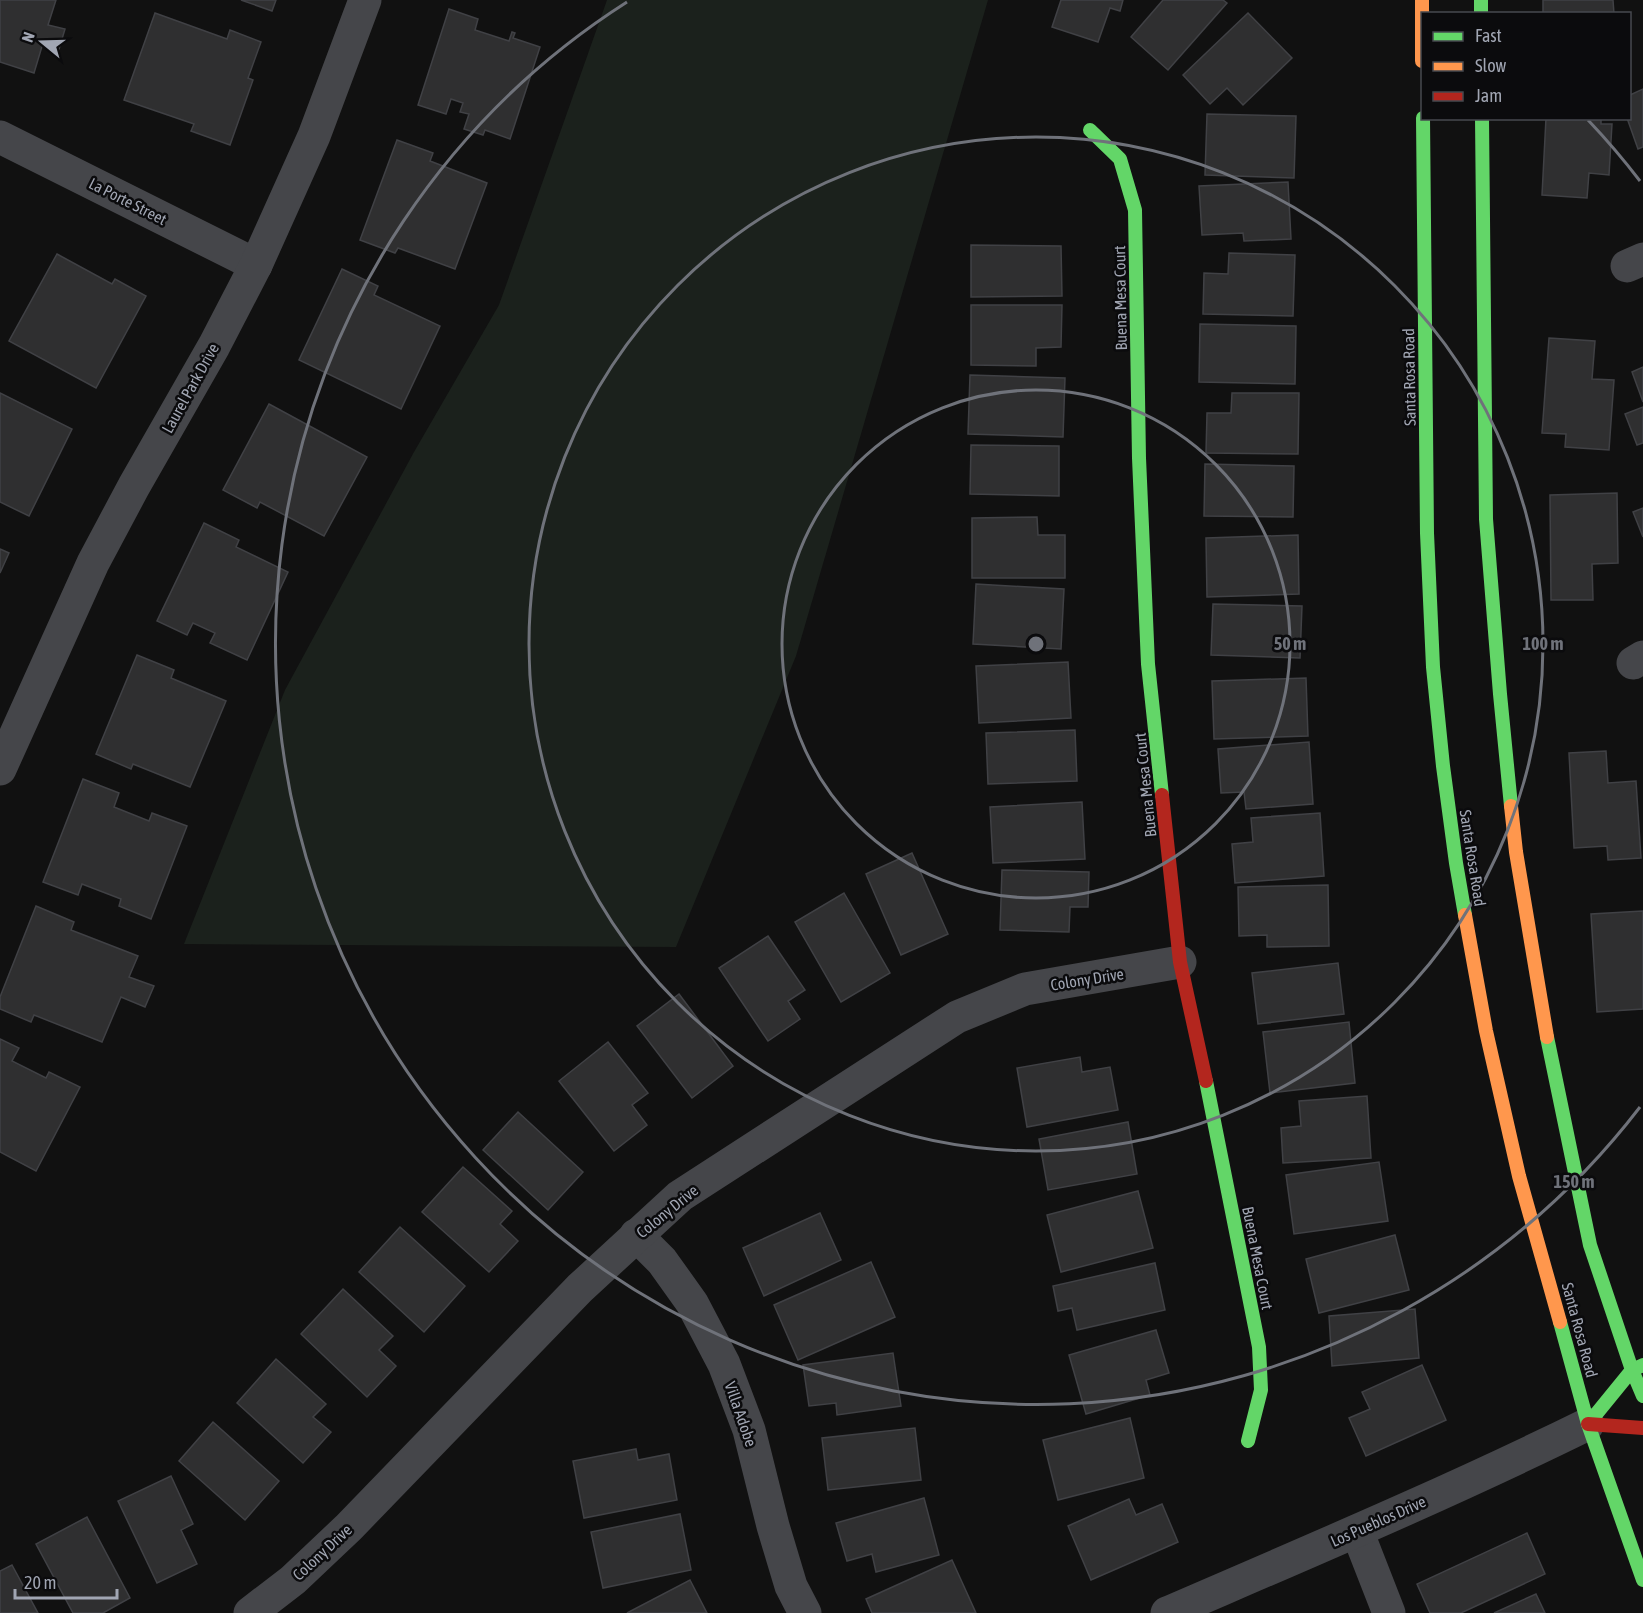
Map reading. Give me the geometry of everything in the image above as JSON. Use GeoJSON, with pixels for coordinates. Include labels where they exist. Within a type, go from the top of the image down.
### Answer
{"type":"FeatureCollection","features":[{"type":"Feature","properties":{"kind":"main road","name":"Santa Rosa Road"},"geometry":{"type":"LineString","coordinates":[[1423,120],[1427,533],[1433,668],[1456,863],[1486,1031],[1519,1176],[1588,1424],[1643,1580]]}},
{"type":"Feature","properties":{"kind":"main road","name":"Santa Rosa Road"},"geometry":{"type":"LineString","coordinates":[[1482,120],[1486,519],[1516,852],[1545,1029],[1590,1245],[1637,1367],[1643,1396]]}},
{"type":"Feature","properties":{"kind":"main road","name":"Buena Mesa Court"},"geometry":{"type":"LineString","coordinates":[[1090,130],[1120,159],[1135,210],[1139,458],[1148,664],[1180,962],[1220,1144],[1259,1347],[1261,1390],[1248,1441]]}},
{"type":"Feature","properties":{"kind":"main road","name":"Los Pueblos Drive"},"geometry":{"type":"LineString","coordinates":[[1588,1424],[1637,1367]]}},
{"type":"Feature","properties":{"kind":"main road"},"geometry":{"type":"LineString","coordinates":[[1588,1424],[1643,1428]]}},
{"type":"Feature","properties":{"kind":"street","name":"Laurel Park Drive"},"geometry":{"type":"LineString","coordinates":[[0,769],[93,563],[214,346],[256,265],[314,136],[365,0]]}},
{"type":"Feature","properties":{"kind":"street","name":"La Porte Street"},"geometry":{"type":"LineString","coordinates":[[0,137],[256,265]]}},
{"type":"Feature","properties":{"kind":"street","name":"Colony Drive"},"geometry":{"type":"LineString","coordinates":[[250,1613],[293,1580],[349,1527],[580,1288],[680,1196],[957,1017],[1025,989],[1180,962]]}},
{"type":"Feature","properties":{"kind":"street","name":"Villa Adobe"},"geometry":{"type":"LineString","coordinates":[[636,1235],[662,1261],[692,1303],[724,1364],[748,1430],[791,1586],[805,1613]]}},
{"type":"Feature","properties":{"kind":"street","name":"Los Pueblos Drive"},"geometry":{"type":"LineString","coordinates":[[1167,1613],[1357,1531],[1588,1424]]}},
{"type":"Feature","properties":{"kind":"street"},"geometry":{"type":"LineString","coordinates":[[1357,1531],[1389,1613]]}},
{"type":"Feature","properties":{"kind":"shaded area"},"geometry":{"type":"Polygon","coordinates":[[[607,0],[988,0],[796,656],[676,947],[184,944],[285,690],[414,452],[499,305],[607,0]]]}},
{"type":"Feature","properties":{"kind":"building"},"geometry":{"type":"Polygon","coordinates":[[[0,0],[56,0],[48,25],[65,29],[59,49],[43,43],[34,73],[0,62],[0,0]]]}},
{"type":"Feature","properties":{"kind":"building"},"geometry":{"type":"Polygon","coordinates":[[[241,0],[276,0],[272,11],[241,0]]]}},
{"type":"Feature","properties":{"kind":"building"},"geometry":{"type":"Polygon","coordinates":[[[1061,0],[1123,0],[1120,11],[1110,8],[1098,42],[1052,27],[1061,0]]]}},
{"type":"Feature","properties":{"kind":"building"},"geometry":{"type":"Polygon","coordinates":[[[1163,0],[1223,0],[1227,3],[1168,70],[1131,37],[1163,0]]]}},
{"type":"Feature","properties":{"kind":"building"},"geometry":{"type":"Polygon","coordinates":[[[1543,0],[1613,0],[1614,12],[1543,12],[1543,0]]]}},
{"type":"Feature","properties":{"kind":"building"},"geometry":{"type":"Polygon","coordinates":[[[449,9],[478,19],[475,30],[509,41],[512,32],[515,33],[513,38],[540,47],[510,139],[485,130],[483,135],[464,129],[469,114],[460,112],[463,103],[451,99],[446,114],[418,105],[449,9]]]}},
{"type":"Feature","properties":{"kind":"building"},"geometry":{"type":"Polygon","coordinates":[[[155,13],[227,39],[230,30],[261,42],[248,78],[253,80],[230,145],[191,131],[194,124],[124,100],[155,13]]]}},
{"type":"Feature","properties":{"kind":"building"},"geometry":{"type":"Polygon","coordinates":[[[1248,13],[1292,58],[1243,105],[1227,88],[1210,104],[1183,75],[1248,13]]]}},
{"type":"Feature","properties":{"kind":"building"},"geometry":{"type":"Polygon","coordinates":[[[1643,89],[1643,147],[1638,149],[1628,120],[1631,120],[1631,95],[1643,89]]]}},
{"type":"Feature","properties":{"kind":"building"},"geometry":{"type":"Polygon","coordinates":[[[1207,114],[1296,116],[1294,178],[1205,175],[1207,114]]]}},
{"type":"Feature","properties":{"kind":"building"},"geometry":{"type":"Polygon","coordinates":[[[1546,120],[1601,120],[1601,124],[1612,124],[1609,175],[1589,173],[1587,198],[1542,195],[1546,120]]]}},
{"type":"Feature","properties":{"kind":"building"},"geometry":{"type":"Polygon","coordinates":[[[397,140],[433,153],[430,161],[487,183],[455,269],[398,248],[395,253],[360,240],[397,140]]]}},
{"type":"Feature","properties":{"kind":"building"},"geometry":{"type":"Polygon","coordinates":[[[1288,182],[1291,239],[1244,241],[1243,233],[1202,235],[1199,186],[1288,182]]]}},
{"type":"Feature","properties":{"kind":"building"},"geometry":{"type":"Polygon","coordinates":[[[971,245],[1061,246],[1062,296],[971,297],[971,245]]]}},
{"type":"Feature","properties":{"kind":"building"},"geometry":{"type":"Polygon","coordinates":[[[1229,253],[1295,255],[1293,316],[1203,314],[1204,273],[1228,274],[1229,253]]]}},
{"type":"Feature","properties":{"kind":"building"},"geometry":{"type":"Polygon","coordinates":[[[57,254],[112,284],[115,279],[146,296],[96,388],[9,341],[57,254]]]}},
{"type":"Feature","properties":{"kind":"building"},"geometry":{"type":"Polygon","coordinates":[[[342,269],[378,286],[374,295],[440,326],[401,409],[299,360],[342,269]]]}},
{"type":"Feature","properties":{"kind":"building"},"geometry":{"type":"Polygon","coordinates":[[[971,305],[1062,305],[1061,347],[1036,348],[1036,366],[971,365],[971,305]]]}},
{"type":"Feature","properties":{"kind":"building"},"geometry":{"type":"Polygon","coordinates":[[[1200,324],[1296,326],[1295,384],[1199,382],[1200,324]]]}},
{"type":"Feature","properties":{"kind":"building"},"geometry":{"type":"Polygon","coordinates":[[[1549,338],[1595,341],[1592,379],[1614,380],[1609,450],[1565,447],[1566,434],[1542,433],[1549,338]]]}},
{"type":"Feature","properties":{"kind":"building"},"geometry":{"type":"Polygon","coordinates":[[[1643,367],[1643,402],[1632,372],[1643,367]]]}},
{"type":"Feature","properties":{"kind":"building"},"geometry":{"type":"Polygon","coordinates":[[[970,375],[1065,378],[1063,437],[968,434],[970,375]]]}},
{"type":"Feature","properties":{"kind":"building"},"geometry":{"type":"Polygon","coordinates":[[[0,393],[72,429],[29,516],[0,502],[0,393]]]}},
{"type":"Feature","properties":{"kind":"building"},"geometry":{"type":"Polygon","coordinates":[[[1232,393],[1299,393],[1298,454],[1206,453],[1207,413],[1231,413],[1232,393]]]}},
{"type":"Feature","properties":{"kind":"building"},"geometry":{"type":"Polygon","coordinates":[[[269,404],[367,457],[324,536],[260,502],[257,508],[223,490],[269,404]]]}},
{"type":"Feature","properties":{"kind":"building"},"geometry":{"type":"Polygon","coordinates":[[[1643,407],[1643,443],[1637,445],[1625,414],[1643,407]]]}},
{"type":"Feature","properties":{"kind":"building"},"geometry":{"type":"Polygon","coordinates":[[[971,445],[1059,446],[1059,496],[970,494],[971,445]]]}},
{"type":"Feature","properties":{"kind":"building"},"geometry":{"type":"Polygon","coordinates":[[[1205,464],[1294,466],[1293,517],[1204,516],[1205,464]]]}},
{"type":"Feature","properties":{"kind":"building"},"geometry":{"type":"Polygon","coordinates":[[[1617,493],[1618,563],[1592,564],[1593,600],[1551,600],[1550,495],[1617,493]]]}},
{"type":"Feature","properties":{"kind":"building"},"geometry":{"type":"Polygon","coordinates":[[[1643,508],[1643,537],[1633,512],[1643,508]]]}},
{"type":"Feature","properties":{"kind":"building"},"geometry":{"type":"Polygon","coordinates":[[[1037,517],[1038,535],[1065,535],[1065,578],[972,578],[972,518],[1037,517]]]}},
{"type":"Feature","properties":{"kind":"building"},"geometry":{"type":"Polygon","coordinates":[[[204,523],[239,540],[236,547],[288,572],[247,660],[210,643],[215,633],[193,623],[187,635],[157,621],[204,523]]]}},
{"type":"Feature","properties":{"kind":"building"},"geometry":{"type":"Polygon","coordinates":[[[1298,535],[1299,594],[1207,597],[1206,538],[1298,535]]]}},
{"type":"Feature","properties":{"kind":"building"},"geometry":{"type":"Polygon","coordinates":[[[0,549],[9,553],[0,573],[0,549]]]}},
{"type":"Feature","properties":{"kind":"building"},"geometry":{"type":"Polygon","coordinates":[[[976,584],[1064,589],[1061,649],[973,644],[976,584]]]}},
{"type":"Feature","properties":{"kind":"building"},"geometry":{"type":"Polygon","coordinates":[[[1213,604],[1302,606],[1300,658],[1211,655],[1213,604]]]}},
{"type":"Feature","properties":{"kind":"building"},"geometry":{"type":"Polygon","coordinates":[[[137,655],[174,670],[171,678],[226,701],[190,787],[133,764],[131,769],[96,754],[137,655]]]}},
{"type":"Feature","properties":{"kind":"building"},"geometry":{"type":"Polygon","coordinates":[[[1068,662],[1071,718],[979,723],[976,666],[1068,662]]]}},
{"type":"Feature","properties":{"kind":"building"},"geometry":{"type":"Polygon","coordinates":[[[1306,678],[1308,736],[1214,739],[1212,681],[1306,678]]]}},
{"type":"Feature","properties":{"kind":"building"},"geometry":{"type":"Polygon","coordinates":[[[1075,730],[1077,781],[988,784],[986,733],[1075,730]]]}},
{"type":"Feature","properties":{"kind":"building"},"geometry":{"type":"Polygon","coordinates":[[[1309,742],[1313,804],[1246,809],[1244,792],[1221,793],[1218,749],[1309,742]]]}},
{"type":"Feature","properties":{"kind":"building"},"geometry":{"type":"Polygon","coordinates":[[[1606,751],[1608,783],[1636,781],[1641,858],[1608,860],[1607,846],[1574,848],[1569,753],[1606,751]]]}},
{"type":"Feature","properties":{"kind":"building"},"geometry":{"type":"Polygon","coordinates":[[[83,779],[119,793],[114,807],[149,821],[152,813],[187,826],[151,919],[119,906],[121,899],[82,884],[78,895],[43,882],[83,779]]]}},
{"type":"Feature","properties":{"kind":"building"},"geometry":{"type":"Polygon","coordinates":[[[1082,802],[1085,859],[993,863],[990,807],[1082,802]]]}},
{"type":"Feature","properties":{"kind":"building"},"geometry":{"type":"Polygon","coordinates":[[[1320,813],[1324,876],[1235,883],[1232,844],[1253,842],[1251,818],[1320,813]]]}},
{"type":"Feature","properties":{"kind":"building"},"geometry":{"type":"Polygon","coordinates":[[[912,853],[948,934],[901,955],[866,874],[912,853]]]}},
{"type":"Feature","properties":{"kind":"building"},"geometry":{"type":"Polygon","coordinates":[[[1002,870],[1089,872],[1088,907],[1070,907],[1069,932],[1000,930],[1002,870]]]}},
{"type":"Feature","properties":{"kind":"building"},"geometry":{"type":"Polygon","coordinates":[[[1328,885],[1329,946],[1267,947],[1267,935],[1239,936],[1238,887],[1328,885]]]}},
{"type":"Feature","properties":{"kind":"building"},"geometry":{"type":"Polygon","coordinates":[[[844,893],[890,973],[841,1002],[795,922],[844,893]]]}},
{"type":"Feature","properties":{"kind":"building"},"geometry":{"type":"Polygon","coordinates":[[[36,906],[74,922],[71,930],[138,956],[129,977],[154,986],[145,1007],[121,997],[102,1042],[34,1015],[31,1022],[0,1009],[0,997],[36,906]]]}},
{"type":"Feature","properties":{"kind":"building"},"geometry":{"type":"Polygon","coordinates":[[[1643,911],[1643,1009],[1597,1012],[1591,914],[1643,911]]]}},
{"type":"Feature","properties":{"kind":"building"},"geometry":{"type":"Polygon","coordinates":[[[768,936],[805,990],[788,1001],[800,1019],[768,1041],[719,968],[768,936]]]}},
{"type":"Feature","properties":{"kind":"building"},"geometry":{"type":"Polygon","coordinates":[[[1338,963],[1344,1014],[1258,1024],[1252,973],[1338,963]]]}},
{"type":"Feature","properties":{"kind":"building"},"geometry":{"type":"Polygon","coordinates":[[[679,994],[733,1066],[692,1098],[637,1026],[679,994]]]}},
{"type":"Feature","properties":{"kind":"building"},"geometry":{"type":"Polygon","coordinates":[[[1349,1022],[1355,1083],[1270,1093],[1263,1032],[1349,1022]]]}},
{"type":"Feature","properties":{"kind":"building"},"geometry":{"type":"Polygon","coordinates":[[[0,1039],[19,1048],[12,1061],[46,1078],[49,1072],[80,1087],[36,1171],[0,1152],[0,1039]]]}},
{"type":"Feature","properties":{"kind":"building"},"geometry":{"type":"Polygon","coordinates":[[[608,1042],[648,1093],[632,1105],[647,1125],[614,1151],[559,1081],[608,1042]]]}},
{"type":"Feature","properties":{"kind":"building"},"geometry":{"type":"Polygon","coordinates":[[[1080,1057],[1082,1072],[1110,1067],[1118,1110],[1027,1127],[1017,1068],[1080,1057]]]}},
{"type":"Feature","properties":{"kind":"building"},"geometry":{"type":"Polygon","coordinates":[[[1367,1096],[1371,1158],[1283,1163],[1281,1128],[1301,1126],[1299,1101],[1367,1096]]]}},
{"type":"Feature","properties":{"kind":"building"},"geometry":{"type":"Polygon","coordinates":[[[518,1112],[583,1172],[548,1210],[483,1150],[518,1112]]]}},
{"type":"Feature","properties":{"kind":"building"},"geometry":{"type":"Polygon","coordinates":[[[1128,1122],[1137,1174],[1048,1190],[1039,1139],[1128,1122]]]}},
{"type":"Feature","properties":{"kind":"building"},"geometry":{"type":"Polygon","coordinates":[[[1379,1162],[1388,1221],[1294,1234],[1286,1175],[1379,1162]]]}},
{"type":"Feature","properties":{"kind":"building"},"geometry":{"type":"Polygon","coordinates":[[[463,1167],[512,1211],[500,1224],[518,1241],[489,1272],[422,1212],[463,1167]]]}},
{"type":"Feature","properties":{"kind":"building"},"geometry":{"type":"Polygon","coordinates":[[[1138,1191],[1153,1248],[1061,1272],[1047,1215],[1138,1191]]]}},
{"type":"Feature","properties":{"kind":"building"},"geometry":{"type":"Polygon","coordinates":[[[820,1213],[841,1260],[764,1296],[743,1248],[820,1213]]]}},
{"type":"Feature","properties":{"kind":"building"},"geometry":{"type":"Polygon","coordinates":[[[400,1227],[465,1286],[424,1332],[359,1272],[400,1227]]]}},
{"type":"Feature","properties":{"kind":"building"},"geometry":{"type":"Polygon","coordinates":[[[1395,1235],[1409,1290],[1319,1313],[1306,1259],[1395,1235]]]}},
{"type":"Feature","properties":{"kind":"building"},"geometry":{"type":"Polygon","coordinates":[[[871,1262],[895,1317],[798,1360],[774,1305],[871,1262]]]}},
{"type":"Feature","properties":{"kind":"building"},"geometry":{"type":"Polygon","coordinates":[[[1155,1263],[1165,1310],[1077,1330],[1072,1308],[1058,1311],[1053,1286],[1155,1263]]]}},
{"type":"Feature","properties":{"kind":"building"},"geometry":{"type":"Polygon","coordinates":[[[343,1289],[393,1336],[379,1350],[396,1366],[367,1397],[301,1334],[343,1289]]]}},
{"type":"Feature","properties":{"kind":"building"},"geometry":{"type":"Polygon","coordinates":[[[1415,1309],[1419,1358],[1332,1366],[1329,1316],[1415,1309]]]}},
{"type":"Feature","properties":{"kind":"building"},"geometry":{"type":"Polygon","coordinates":[[[1156,1330],[1169,1373],[1146,1380],[1150,1395],[1086,1414],[1069,1355],[1156,1330]]]}},
{"type":"Feature","properties":{"kind":"building"},"geometry":{"type":"Polygon","coordinates":[[[893,1353],[901,1406],[837,1415],[836,1403],[809,1406],[803,1365],[893,1353]]]}},
{"type":"Feature","properties":{"kind":"building"},"geometry":{"type":"Polygon","coordinates":[[[276,1359],[326,1404],[313,1417],[331,1432],[303,1463],[237,1403],[276,1359]]]}},
{"type":"Feature","properties":{"kind":"building"},"geometry":{"type":"Polygon","coordinates":[[[1422,1365],[1446,1420],[1366,1456],[1349,1418],[1370,1409],[1362,1392],[1422,1365]]]}},
{"type":"Feature","properties":{"kind":"building"},"geometry":{"type":"Polygon","coordinates":[[[1130,1418],[1144,1478],[1058,1500],[1043,1440],[1130,1418]]]}},
{"type":"Feature","properties":{"kind":"building"},"geometry":{"type":"Polygon","coordinates":[[[213,1422],[279,1481],[245,1520],[179,1461],[213,1422]]]}},
{"type":"Feature","properties":{"kind":"building"},"geometry":{"type":"Polygon","coordinates":[[[915,1428],[921,1480],[828,1490],[822,1438],[915,1428]]]}},
{"type":"Feature","properties":{"kind":"building"},"geometry":{"type":"Polygon","coordinates":[[[636,1449],[638,1460],[669,1454],[677,1500],[584,1518],[573,1461],[636,1449]]]}},
{"type":"Feature","properties":{"kind":"building"},"geometry":{"type":"Polygon","coordinates":[[[171,1476],[193,1524],[181,1530],[197,1564],[157,1583],[118,1501],[171,1476]]]}},
{"type":"Feature","properties":{"kind":"building"},"geometry":{"type":"Polygon","coordinates":[[[924,1498],[939,1555],[876,1572],[872,1554],[847,1561],[836,1523],[924,1498]]]}},
{"type":"Feature","properties":{"kind":"building"},"geometry":{"type":"Polygon","coordinates":[[[1129,1499],[1136,1515],[1162,1504],[1178,1542],[1091,1580],[1068,1526],[1129,1499]]]}},
{"type":"Feature","properties":{"kind":"building"},"geometry":{"type":"Polygon","coordinates":[[[680,1514],[691,1570],[603,1588],[591,1532],[680,1514]]]}},
{"type":"Feature","properties":{"kind":"building"},"geometry":{"type":"Polygon","coordinates":[[[87,1517],[130,1598],[103,1613],[73,1613],[36,1544],[87,1517]]]}},
{"type":"Feature","properties":{"kind":"building"},"geometry":{"type":"Polygon","coordinates":[[[1527,1533],[1545,1574],[1461,1613],[1430,1613],[1417,1584],[1527,1533]]]}},
{"type":"Feature","properties":{"kind":"building"},"geometry":{"type":"Polygon","coordinates":[[[952,1560],[976,1613],[872,1613],[866,1599],[952,1560]]]}},
{"type":"Feature","properties":{"kind":"building"},"geometry":{"type":"Polygon","coordinates":[[[12,1565],[38,1613],[0,1613],[0,1571],[12,1565]]]}},
{"type":"Feature","properties":{"kind":"building"},"geometry":{"type":"Polygon","coordinates":[[[690,1580],[707,1613],[627,1613],[690,1580]]]}},
{"type":"Feature","properties":{"kind":"building"},"geometry":{"type":"Polygon","coordinates":[[[1536,1594],[1545,1613],[1494,1613],[1536,1594]]]}},
{"type":"Feature","properties":{"kind":"traffic: fast"},"geometry":{"type":"LineString","coordinates":[[1481,0],[1481,12]]}},
{"type":"Feature","properties":{"kind":"traffic: fast"},"geometry":{"type":"LineString","coordinates":[[1423,120],[1427,533],[1433,667],[1443,766],[1465,915]]}},
{"type":"Feature","properties":{"kind":"traffic: fast"},"geometry":{"type":"LineString","coordinates":[[1482,120],[1486,519],[1511,806]]}},
{"type":"Feature","properties":{"kind":"traffic: fast"},"geometry":{"type":"LineString","coordinates":[[1090,130],[1120,159],[1135,210],[1139,458],[1148,664],[1162,795]]}},
{"type":"Feature","properties":{"kind":"traffic: fast"},"geometry":{"type":"LineString","coordinates":[[1547,1037],[1590,1245],[1643,1396]]}},
{"type":"Feature","properties":{"kind":"traffic: fast"},"geometry":{"type":"LineString","coordinates":[[1206,1081],[1259,1347],[1261,1390],[1248,1441]]}},
{"type":"Feature","properties":{"kind":"traffic: fast"},"geometry":{"type":"LineString","coordinates":[[1560,1322],[1588,1424],[1643,1580]]}},
{"type":"Feature","properties":{"kind":"traffic: fast"},"geometry":{"type":"LineString","coordinates":[[1588,1424],[1632,1370],[1643,1365]]}},
{"type":"Feature","properties":{"kind":"traffic: slow"},"geometry":{"type":"LineString","coordinates":[[1422,0],[1422,12]]}},
{"type":"Feature","properties":{"kind":"traffic: slow"},"geometry":{"type":"LineString","coordinates":[[1511,806],[1516,852],[1547,1037]]}},
{"type":"Feature","properties":{"kind":"traffic: slow"},"geometry":{"type":"LineString","coordinates":[[1465,915],[1486,1031],[1519,1176],[1560,1322]]}},
{"type":"Feature","properties":{"kind":"traffic: jam"},"geometry":{"type":"LineString","coordinates":[[1162,795],[1180,962],[1206,1081]]}},
{"type":"Feature","properties":{"kind":"traffic: jam"},"geometry":{"type":"LineString","coordinates":[[1588,1424],[1643,1428]]}}]}
